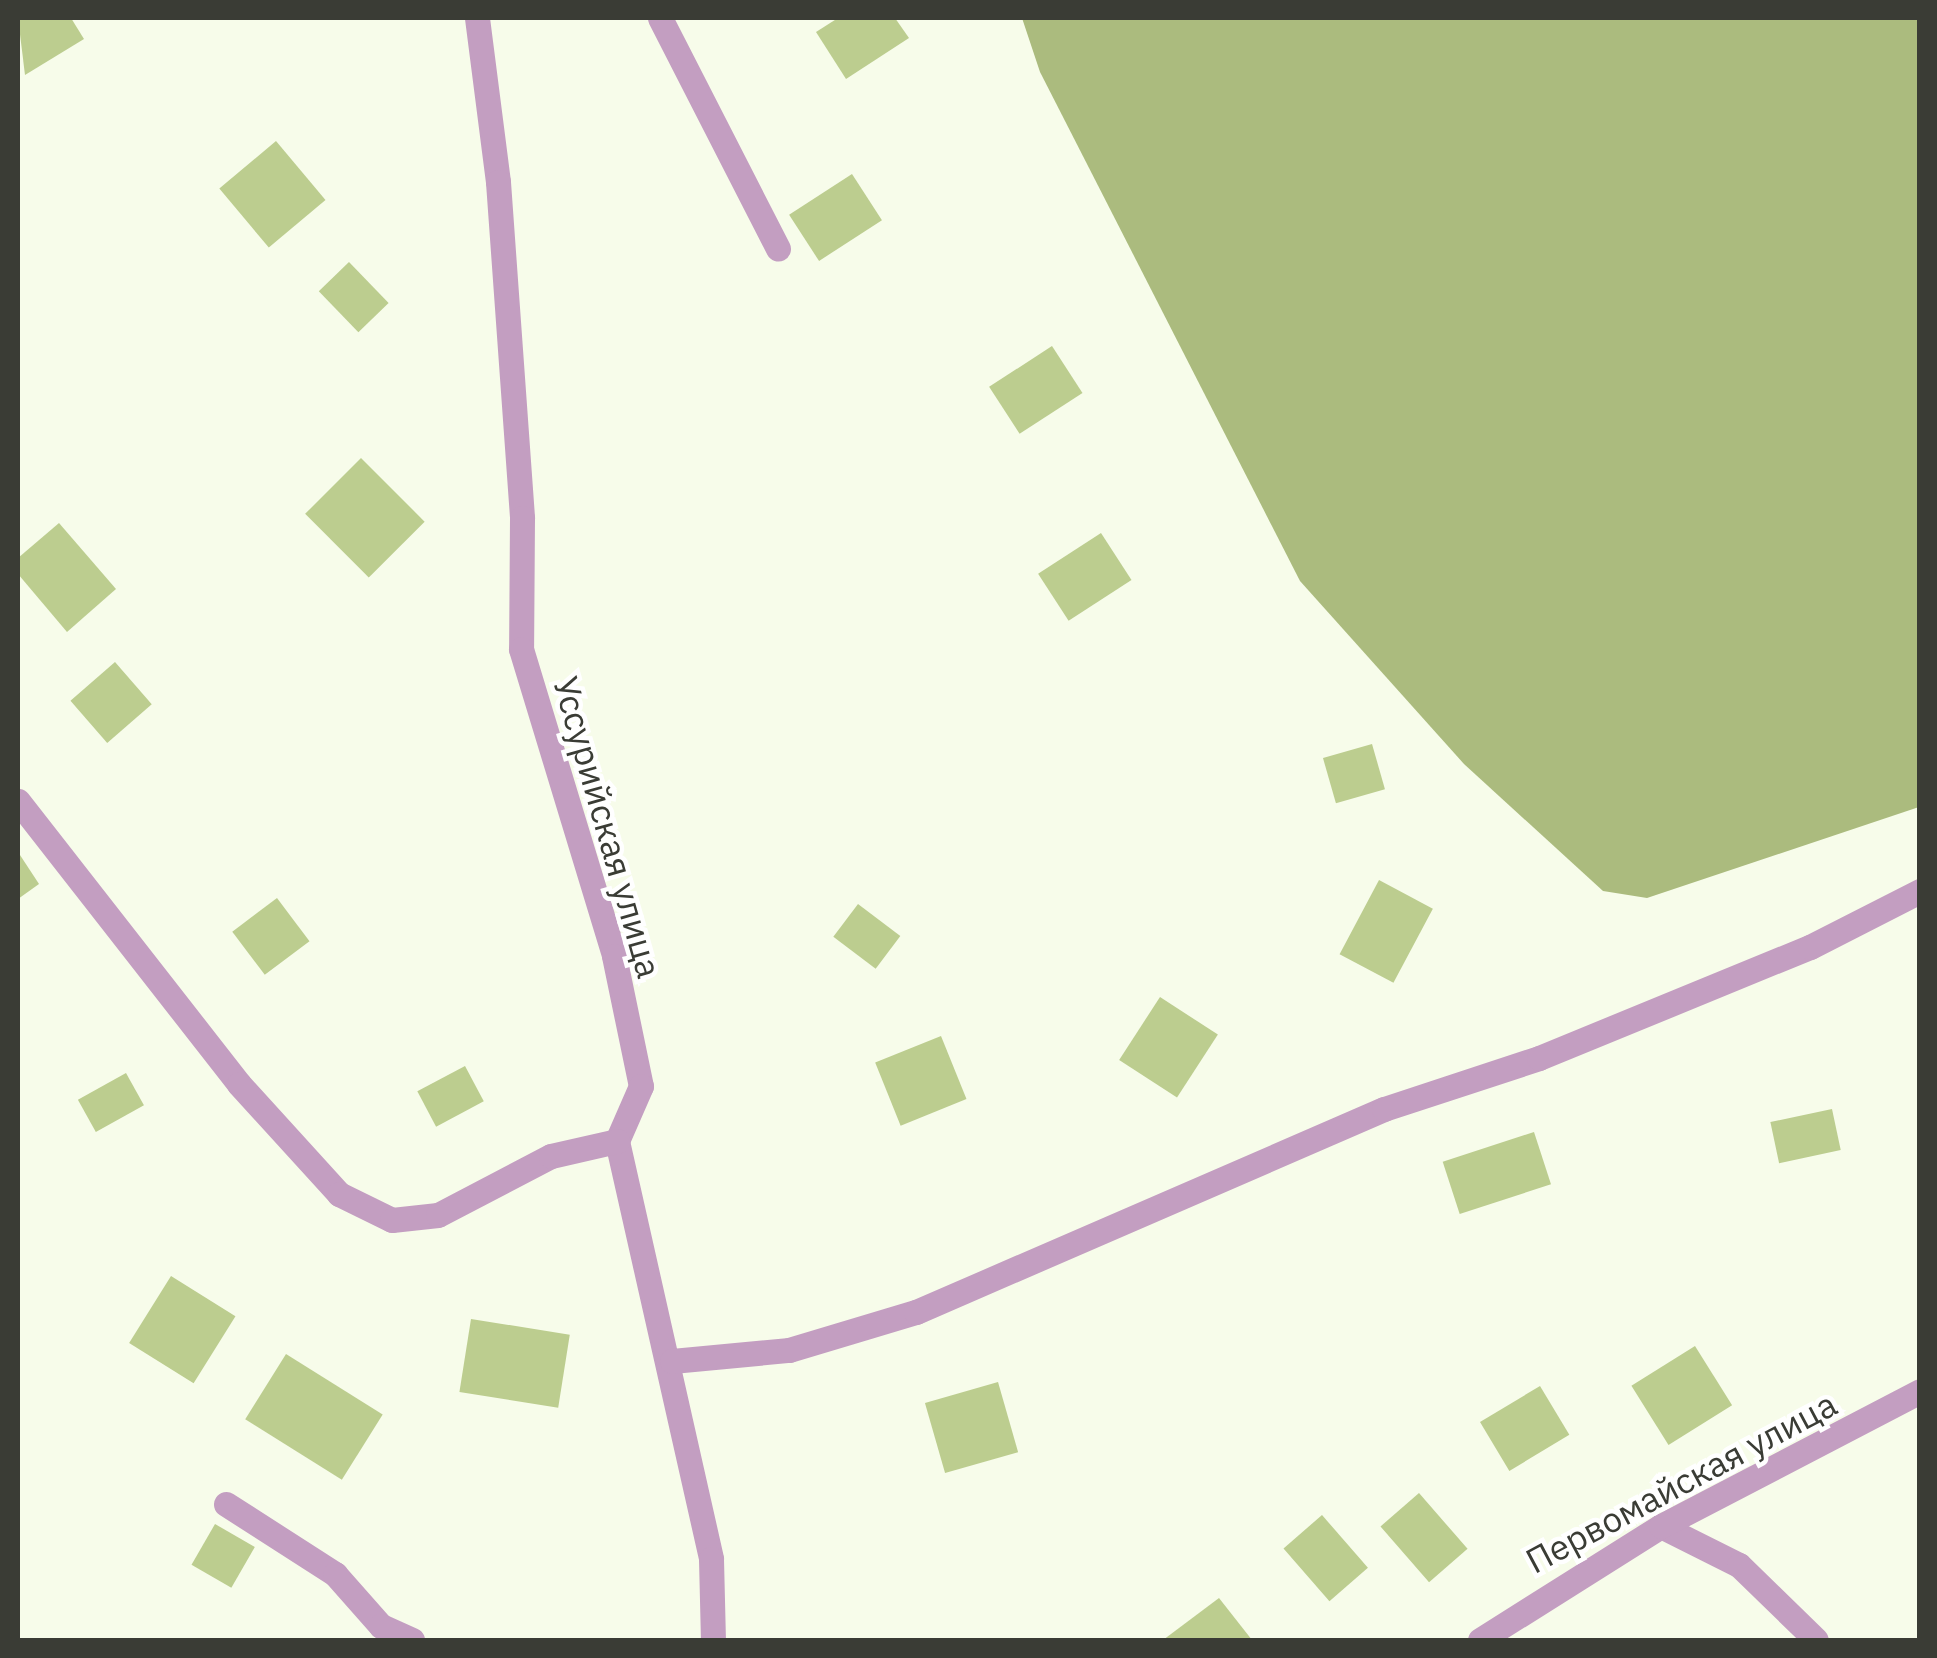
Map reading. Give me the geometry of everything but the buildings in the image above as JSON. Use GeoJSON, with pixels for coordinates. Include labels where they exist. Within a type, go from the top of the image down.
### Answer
{"type":"FeatureCollection","features":[{"type":"Feature","properties":{"kind":"street","name":"Уссурийская улица"},"geometry":{"type":"LineString","coordinates":[[477,18],[519,478],[520,649],[614,956],[641,1086],[617,1141]]}},
{"type":"Feature","properties":{"kind":"street"},"geometry":{"type":"LineString","coordinates":[[660,18],[778,250]]}},
{"type":"Feature","properties":{"kind":"street"},"geometry":{"type":"LineString","coordinates":[[18,801],[239,1084],[339,1194],[392,1220],[438,1215],[551,1156],[617,1141],[672,1361],[711,1559],[712,1640]]}},
{"type":"Feature","properties":{"kind":"street"},"geometry":{"type":"LineString","coordinates":[[672,1361],[789,1350],[916,1312],[1384,1109],[1539,1058],[1810,947],[1920,890]]}},
{"type":"Feature","properties":{"kind":"street","name":"Первомайская улица"},"geometry":{"type":"LineString","coordinates":[[1480,1640],[1662,1526],[1920,1391]]}},
{"type":"Feature","properties":{"kind":"street"},"geometry":{"type":"LineString","coordinates":[[226,1504],[334,1574],[381,1626],[412,1640]]}},
{"type":"Feature","properties":{"kind":"street"},"geometry":{"type":"LineString","coordinates":[[1662,1526],[1740,1564],[1816,1640]]}},
{"type":"Feature","properties":{"kind":"green space"},"geometry":{"type":"Polygon","coordinates":[[[1022,18],[1919,18],[1919,807],[1647,898],[1603,891],[1464,764],[1300,581],[1040,72],[1022,18]]]}}]}
